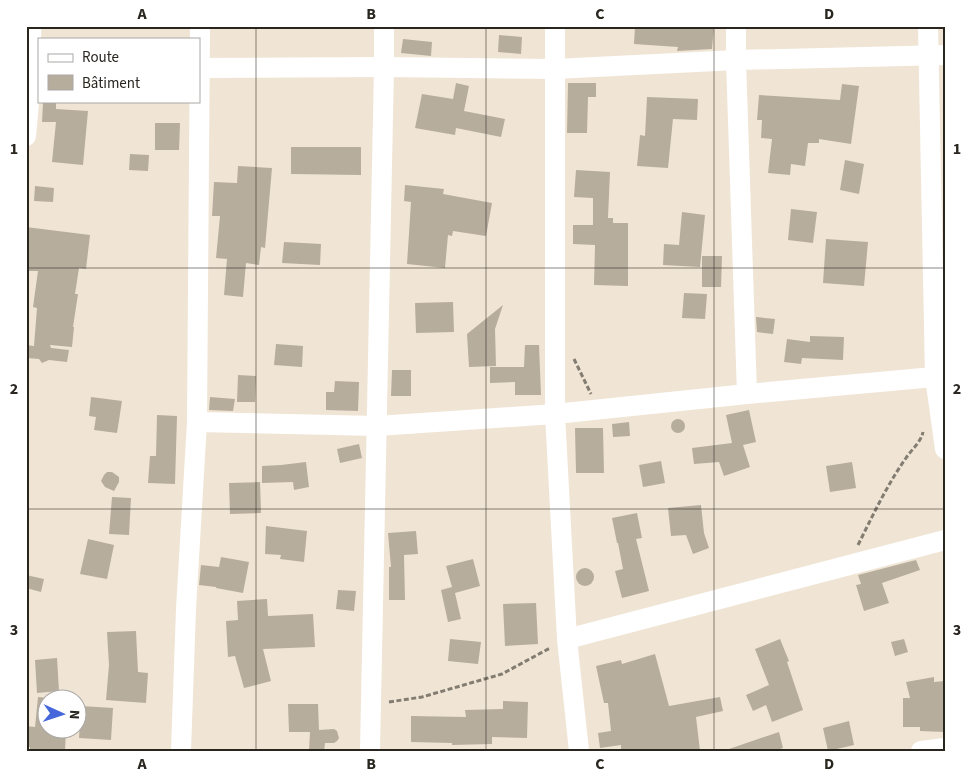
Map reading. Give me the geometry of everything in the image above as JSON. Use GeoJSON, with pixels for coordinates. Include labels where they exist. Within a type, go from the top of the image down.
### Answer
{"type":"FeatureCollection","features":[{"type":"Feature","properties":{"kind":"street"},"geometry":{"type":"LineString","coordinates":[[26,136],[35,70],[31,26]]}},
{"type":"Feature","properties":{"kind":"street"},"geometry":{"type":"LineString","coordinates":[[370,751],[384,26]]}},
{"type":"Feature","properties":{"kind":"street"},"geometry":{"type":"LineString","coordinates":[[555,26],[555,414],[567,639],[579,751]]}},
{"type":"Feature","properties":{"kind":"street"},"geometry":{"type":"LineString","coordinates":[[736,26],[747,394]]}},
{"type":"Feature","properties":{"kind":"street"},"geometry":{"type":"LineString","coordinates":[[928,26],[936,56],[940,377],[945,449]]}},
{"type":"Feature","properties":{"kind":"street"},"geometry":{"type":"LineString","coordinates":[[200,68],[555,68],[736,60],[936,56]]}},
{"type":"Feature","properties":{"kind":"street"},"geometry":{"type":"LineString","coordinates":[[181,751],[186,609],[197,422],[199,102]]}},
{"type":"Feature","properties":{"kind":"street"},"geometry":{"type":"LineString","coordinates":[[197,422],[377,426],[555,414],[747,394],[940,377]]}},
{"type":"Feature","properties":{"kind":"street"},"geometry":{"type":"LineString","coordinates":[[567,639],[945,540]]}},
{"type":"Feature","properties":{"kind":"street"},"geometry":{"type":"LineString","coordinates":[[921,751],[945,748]]}},
{"type":"Feature","properties":{"kind":"path"},"geometry":{"type":"LineString","coordinates":[[573,357],[592,396],[608,409]]}},
{"type":"Feature","properties":{"kind":"path"},"geometry":{"type":"LineString","coordinates":[[848,565],[876,509],[906,458],[922,438],[924,429]]}},
{"type":"Feature","properties":{"kind":"path"},"geometry":{"type":"LineString","coordinates":[[371,705],[422,697],[502,674],[567,639]]}},
{"type":"Feature","properties":{"kind":"building"},"geometry":{"type":"Polygon","coordinates":[[[635,26],[714,26],[712,49],[677,51],[678,47],[634,44],[635,26]]]}},
{"type":"Feature","properties":{"kind":"building"},"geometry":{"type":"Polygon","coordinates":[[[499,35],[522,37],[521,54],[498,52],[499,35]]]}},
{"type":"Feature","properties":{"kind":"building"},"geometry":{"type":"Polygon","coordinates":[[[403,39],[432,42],[431,56],[401,53],[403,39]]]}},
{"type":"Feature","properties":{"kind":"building"},"geometry":{"type":"Polygon","coordinates":[[[456,83],[469,86],[464,111],[505,119],[501,137],[456,128],[455,135],[415,128],[422,94],[453,99],[456,83]]]}},
{"type":"Feature","properties":{"kind":"building"},"geometry":{"type":"Polygon","coordinates":[[[568,83],[596,83],[596,97],[588,97],[587,133],[567,133],[568,83]]]}},
{"type":"Feature","properties":{"kind":"building"},"geometry":{"type":"Polygon","coordinates":[[[842,84],[859,86],[851,144],[819,139],[819,143],[808,143],[805,166],[791,164],[790,175],[768,173],[772,139],[761,138],[762,120],[757,120],[759,95],[840,100],[842,84]]]}},
{"type":"Feature","properties":{"kind":"building"},"geometry":{"type":"Polygon","coordinates":[[[647,97],[698,99],[697,120],[673,119],[668,168],[637,166],[640,135],[645,136],[647,97]]]}},
{"type":"Feature","properties":{"kind":"building"},"geometry":{"type":"Polygon","coordinates":[[[43,102],[56,103],[56,109],[88,111],[83,165],[52,162],[56,122],[42,122],[43,102]]]}},
{"type":"Feature","properties":{"kind":"building"},"geometry":{"type":"Polygon","coordinates":[[[155,123],[180,123],[179,150],[155,150],[155,123]]]}},
{"type":"Feature","properties":{"kind":"building"},"geometry":{"type":"Polygon","coordinates":[[[291,147],[361,147],[361,175],[291,174],[291,147]]]}},
{"type":"Feature","properties":{"kind":"building"},"geometry":{"type":"Polygon","coordinates":[[[130,154],[149,155],[148,171],[129,170],[130,154]]]}},
{"type":"Feature","properties":{"kind":"building"},"geometry":{"type":"Polygon","coordinates":[[[845,160],[864,164],[859,194],[840,190],[845,160]]]}},
{"type":"Feature","properties":{"kind":"building"},"geometry":{"type":"Polygon","coordinates":[[[238,166],[272,168],[265,248],[261,247],[259,265],[246,263],[243,297],[224,295],[227,259],[216,258],[220,216],[212,216],[214,182],[237,183],[238,166]]]}},
{"type":"Feature","properties":{"kind":"building"},"geometry":{"type":"Polygon","coordinates":[[[576,170],[610,172],[608,218],[613,218],[613,223],[628,223],[628,286],[594,285],[595,245],[573,244],[573,225],[593,225],[593,198],[574,197],[576,170]]]}},
{"type":"Feature","properties":{"kind":"building"},"geometry":{"type":"Polygon","coordinates":[[[405,185],[444,189],[443,194],[492,203],[486,236],[453,231],[452,236],[448,235],[445,268],[407,264],[411,202],[404,201],[405,185]]]}},
{"type":"Feature","properties":{"kind":"building"},"geometry":{"type":"Polygon","coordinates":[[[35,186],[54,188],[53,202],[34,201],[35,186]]]}},
{"type":"Feature","properties":{"kind":"building"},"geometry":{"type":"Polygon","coordinates":[[[791,209],[817,212],[813,243],[788,240],[791,209]]]}},
{"type":"Feature","properties":{"kind":"building"},"geometry":{"type":"Polygon","coordinates":[[[682,212],[705,215],[700,267],[663,265],[664,244],[679,245],[682,212]]]}},
{"type":"Feature","properties":{"kind":"building"},"geometry":{"type":"Polygon","coordinates":[[[26,227],[90,235],[86,269],[79,268],[75,294],[78,294],[72,347],[50,345],[51,348],[69,350],[67,362],[49,360],[42,363],[39,359],[26,358],[26,345],[34,346],[37,308],[33,307],[38,271],[26,271],[26,227]]]}},
{"type":"Feature","properties":{"kind":"building"},"geometry":{"type":"Polygon","coordinates":[[[826,239],[868,242],[864,286],[823,283],[826,239]]]}},
{"type":"Feature","properties":{"kind":"building"},"geometry":{"type":"Polygon","coordinates":[[[284,242],[321,244],[320,265],[282,263],[284,242]]]}},
{"type":"Feature","properties":{"kind":"building"},"geometry":{"type":"Polygon","coordinates":[[[702,256],[722,256],[721,287],[702,287],[702,256]]]}},
{"type":"Feature","properties":{"kind":"building"},"geometry":{"type":"Polygon","coordinates":[[[684,293],[707,294],[705,319],[682,318],[684,293]]]}},
{"type":"Feature","properties":{"kind":"building"},"geometry":{"type":"Polygon","coordinates":[[[453,302],[454,332],[416,333],[415,303],[453,302]]]}},
{"type":"Feature","properties":{"kind":"building"},"geometry":{"type":"Polygon","coordinates":[[[503,305],[495,329],[496,366],[469,367],[467,334],[503,305]]]}},
{"type":"Feature","properties":{"kind":"building"},"geometry":{"type":"Polygon","coordinates":[[[756,317],[775,319],[773,334],[757,332],[756,317]]]}},
{"type":"Feature","properties":{"kind":"building"},"geometry":{"type":"Polygon","coordinates":[[[810,336],[844,337],[843,360],[802,358],[801,364],[784,362],[787,339],[810,342],[810,336]]]}},
{"type":"Feature","properties":{"kind":"building"},"geometry":{"type":"Polygon","coordinates":[[[276,344],[303,346],[302,367],[274,365],[276,344]]]}},
{"type":"Feature","properties":{"kind":"building"},"geometry":{"type":"Polygon","coordinates":[[[525,345],[539,345],[541,395],[515,395],[515,382],[490,383],[490,367],[524,367],[525,345]]]}},
{"type":"Feature","properties":{"kind":"building"},"geometry":{"type":"Polygon","coordinates":[[[392,370],[411,370],[411,396],[391,396],[392,370]]]}},
{"type":"Feature","properties":{"kind":"building"},"geometry":{"type":"Polygon","coordinates":[[[238,375],[256,376],[255,402],[237,402],[238,375]]]}},
{"type":"Feature","properties":{"kind":"building"},"geometry":{"type":"Polygon","coordinates":[[[335,381],[359,382],[358,411],[326,410],[326,392],[334,392],[335,381]]]}},
{"type":"Feature","properties":{"kind":"building"},"geometry":{"type":"Polygon","coordinates":[[[91,397],[122,401],[117,433],[94,430],[96,417],[89,416],[91,397]]]}},
{"type":"Feature","properties":{"kind":"building"},"geometry":{"type":"Polygon","coordinates":[[[210,397],[235,399],[233,411],[209,410],[210,397]]]}},
{"type":"Feature","properties":{"kind":"building"},"geometry":{"type":"Polygon","coordinates":[[[749,410],[756,442],[743,445],[750,467],[724,476],[719,462],[694,464],[692,448],[732,443],[726,415],[749,410]]]}},
{"type":"Feature","properties":{"kind":"building"},"geometry":{"type":"Polygon","coordinates":[[[157,415],[177,416],[175,484],[148,483],[150,456],[156,456],[157,415]]]}},
{"type":"Feature","properties":{"kind":"building"},"geometry":{"type":"Polygon","coordinates":[[[675,419],[681,419],[685,426],[681,433],[675,433],[671,429],[671,423],[675,419]]]}},
{"type":"Feature","properties":{"kind":"building"},"geometry":{"type":"Polygon","coordinates":[[[629,422],[630,436],[613,437],[612,424],[629,422]]]}},
{"type":"Feature","properties":{"kind":"building"},"geometry":{"type":"Polygon","coordinates":[[[575,428],[603,428],[604,473],[576,473],[575,428]]]}},
{"type":"Feature","properties":{"kind":"building"},"geometry":{"type":"Polygon","coordinates":[[[359,444],[362,458],[340,463],[337,449],[359,444]]]}},
{"type":"Feature","properties":{"kind":"building"},"geometry":{"type":"Polygon","coordinates":[[[661,461],[665,483],[643,487],[639,465],[661,461]]]}},
{"type":"Feature","properties":{"kind":"building"},"geometry":{"type":"Polygon","coordinates":[[[306,462],[309,487],[294,490],[293,482],[262,483],[262,466],[306,462]]]}},
{"type":"Feature","properties":{"kind":"building"},"geometry":{"type":"Polygon","coordinates":[[[852,462],[856,488],[830,492],[826,466],[852,462]]]}},
{"type":"Feature","properties":{"kind":"building"},"geometry":{"type":"Polygon","coordinates":[[[107,472],[112,472],[119,477],[119,482],[114,491],[105,487],[101,481],[107,472]]]}},
{"type":"Feature","properties":{"kind":"building"},"geometry":{"type":"Polygon","coordinates":[[[260,482],[261,513],[230,514],[229,483],[260,482]]]}},
{"type":"Feature","properties":{"kind":"building"},"geometry":{"type":"Polygon","coordinates":[[[112,497],[131,498],[129,535],[109,534],[112,497]]]}},
{"type":"Feature","properties":{"kind":"building"},"geometry":{"type":"Polygon","coordinates":[[[701,505],[704,533],[709,548],[693,554],[686,535],[671,536],[668,508],[701,505]]]}},
{"type":"Feature","properties":{"kind":"building"},"geometry":{"type":"Polygon","coordinates":[[[637,513],[642,538],[636,539],[649,591],[622,598],[615,571],[623,569],[612,518],[637,513]]]}},
{"type":"Feature","properties":{"kind":"building"},"geometry":{"type":"Polygon","coordinates":[[[266,526],[307,531],[304,562],[280,559],[281,555],[265,554],[266,526]]]}},
{"type":"Feature","properties":{"kind":"building"},"geometry":{"type":"Polygon","coordinates":[[[416,531],[418,554],[404,555],[405,600],[389,600],[389,567],[391,567],[388,533],[416,531]]]}},
{"type":"Feature","properties":{"kind":"building"},"geometry":{"type":"Polygon","coordinates":[[[88,539],[114,545],[107,579],[80,574],[88,539]]]}},
{"type":"Feature","properties":{"kind":"building"},"geometry":{"type":"Polygon","coordinates":[[[221,557],[249,562],[243,593],[199,585],[201,565],[219,567],[221,557]]]}},
{"type":"Feature","properties":{"kind":"building"},"geometry":{"type":"Polygon","coordinates":[[[473,559],[480,586],[455,593],[461,619],[448,622],[441,590],[452,587],[446,566],[473,559]]]}},
{"type":"Feature","properties":{"kind":"building"},"geometry":{"type":"Polygon","coordinates":[[[916,560],[920,570],[882,583],[889,603],[864,611],[856,585],[861,584],[858,575],[916,560]]]}},
{"type":"Feature","properties":{"kind":"building"},"geometry":{"type":"Polygon","coordinates":[[[585,568],[591,571],[594,577],[591,583],[585,586],[579,583],[576,577],[579,571],[585,568]]]}},
{"type":"Feature","properties":{"kind":"building"},"geometry":{"type":"Polygon","coordinates":[[[26,575],[44,579],[41,592],[26,588],[26,575]]]}},
{"type":"Feature","properties":{"kind":"building"},"geometry":{"type":"Polygon","coordinates":[[[338,590],[356,591],[354,611],[336,609],[338,590]]]}},
{"type":"Feature","properties":{"kind":"building"},"geometry":{"type":"Polygon","coordinates":[[[267,599],[268,616],[313,614],[315,647],[263,649],[271,681],[244,688],[235,656],[228,657],[226,621],[238,620],[237,601],[267,599]]]}},
{"type":"Feature","properties":{"kind":"building"},"geometry":{"type":"Polygon","coordinates":[[[536,603],[538,644],[505,646],[503,604],[536,603]]]}},
{"type":"Feature","properties":{"kind":"building"},"geometry":{"type":"Polygon","coordinates":[[[136,631],[138,672],[148,673],[146,703],[106,700],[109,665],[107,632],[136,631]]]}},
{"type":"Feature","properties":{"kind":"building"},"geometry":{"type":"Polygon","coordinates":[[[450,639],[481,642],[478,664],[448,661],[450,639]]]}},
{"type":"Feature","properties":{"kind":"building"},"geometry":{"type":"Polygon","coordinates":[[[780,639],[789,661],[787,662],[803,710],[772,722],[766,705],[753,711],[746,695],[769,685],[755,649],[780,639]]]}},
{"type":"Feature","properties":{"kind":"building"},"geometry":{"type":"Polygon","coordinates":[[[904,639],[908,652],[895,656],[891,642],[904,639]]]}},
{"type":"Feature","properties":{"kind":"building"},"geometry":{"type":"Polygon","coordinates":[[[655,654],[669,706],[720,697],[723,711],[696,717],[700,751],[621,751],[621,745],[600,748],[598,733],[611,731],[608,703],[604,703],[596,666],[621,660],[622,664],[655,654]]]}},
{"type":"Feature","properties":{"kind":"building"},"geometry":{"type":"Polygon","coordinates":[[[57,658],[59,690],[38,690],[37,693],[35,660],[57,658]]]}},
{"type":"Feature","properties":{"kind":"building"},"geometry":{"type":"Polygon","coordinates":[[[934,677],[934,682],[945,681],[945,732],[920,731],[920,727],[903,727],[903,698],[910,698],[906,682],[934,677]]]}},
{"type":"Feature","properties":{"kind":"building"},"geometry":{"type":"Polygon","coordinates":[[[38,697],[38,740],[66,740],[65,751],[30,751],[30,747],[26,746],[26,726],[35,727],[38,697]]]}},
{"type":"Feature","properties":{"kind":"building"},"geometry":{"type":"Polygon","coordinates":[[[503,701],[528,702],[527,738],[492,737],[492,744],[452,745],[452,743],[411,742],[411,716],[466,717],[465,710],[503,709],[503,701]]]}},
{"type":"Feature","properties":{"kind":"building"},"geometry":{"type":"Polygon","coordinates":[[[288,704],[318,704],[319,730],[334,729],[337,731],[339,738],[337,741],[325,743],[324,751],[309,751],[310,732],[289,732],[288,704]]]}},
{"type":"Feature","properties":{"kind":"building"},"geometry":{"type":"Polygon","coordinates":[[[88,706],[113,708],[111,740],[88,739],[88,706]]]}},
{"type":"Feature","properties":{"kind":"building"},"geometry":{"type":"Polygon","coordinates":[[[849,721],[854,745],[828,751],[823,728],[849,721]]]}},
{"type":"Feature","properties":{"kind":"building"},"geometry":{"type":"Polygon","coordinates":[[[779,732],[783,748],[774,751],[729,751],[729,749],[779,732]]]}}]}
